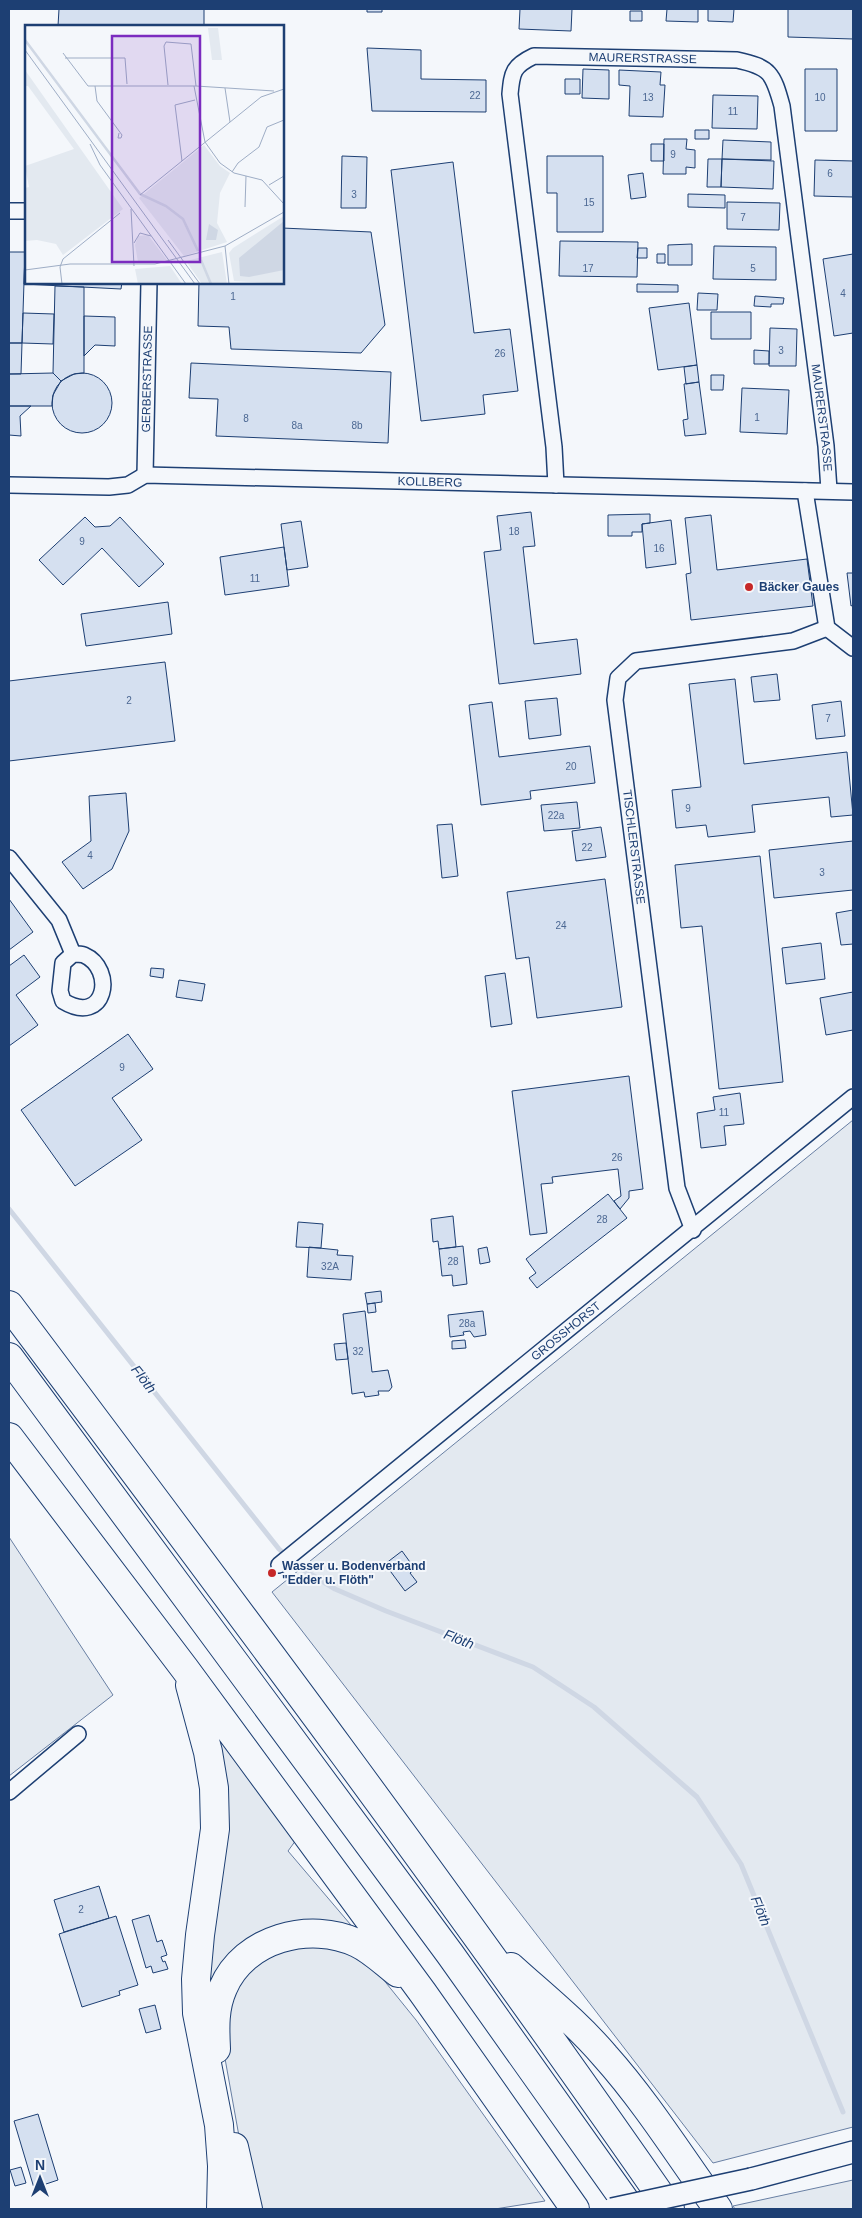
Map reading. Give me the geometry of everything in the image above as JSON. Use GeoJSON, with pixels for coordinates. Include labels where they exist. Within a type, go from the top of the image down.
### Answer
{"type":"FeatureCollection","features":[{"type":"Feature","properties":{"kind":"highway"},"geometry":{"type":"LineString","coordinates":[[9,1305],[284,1673],[475,1934],[670,2209]]}},
{"type":"Feature","properties":{"kind":"highway"},"geometry":{"type":"LineString","coordinates":[[9,1357],[444,1946],[631,2209]]}},
{"type":"Feature","properties":{"kind":"highway"},"geometry":{"type":"LineString","coordinates":[[9,1437],[185,1669],[422,1993],[575,2209]]}},
{"type":"Feature","properties":{"kind":"highway"},"geometry":{"type":"LineString","coordinates":[[185,1669],[208,1752],[214,1788],[215,1829],[200,1935],[196,1979],[197,2013],[219,2125],[222,2166],[221,2209]]}},
{"type":"Feature","properties":{"kind":"highway"},"geometry":{"type":"LineString","coordinates":[[248,2209],[236,2162],[216,2053],[215,2018],[223,1988],[235,1967],[254,1950],[278,1938],[304,1933],[334,1935],[358,1944],[422,1993]]}},
{"type":"Feature","properties":{"kind":"highway"},"geometry":{"type":"LineString","coordinates":[[475,1934],[577,2026],[605,2055],[634,2090],[718,2209]]}},
{"type":"Feature","properties":{"kind":"main road"},"geometry":{"type":"LineString","coordinates":[[612,2209],[751,2179],[853,2152]]}},
{"type":"Feature","properties":{"kind":"street","name":"MAURERSTRASSE"},"geometry":{"type":"LineString","coordinates":[[556,485],[554,448],[510,94],[511,78],[519,63],[534,56],[737,60],[760,65],[775,82],[783,114],[830,490]]}},
{"type":"Feature","properties":{"kind":"street"},"geometry":{"type":"LineString","coordinates":[[9,211],[25,211]]}},
{"type":"Feature","properties":{"kind":"street","name":"GERBERSTRASSE"},"geometry":{"type":"LineString","coordinates":[[145,475],[149,284]]}},
{"type":"Feature","properties":{"kind":"street","name":"KOLLBERG"},"geometry":{"type":"LineString","coordinates":[[9,485],[109,487],[128,485],[145,475],[853,492]]}},
{"type":"Feature","properties":{"kind":"street"},"geometry":{"type":"LineString","coordinates":[[805,491],[826,628],[853,648]]}},
{"type":"Feature","properties":{"kind":"street","name":"TISCHLERSTRASSE"},"geometry":{"type":"LineString","coordinates":[[693,1230],[677,1188],[615,700],[618,678],[636,661],[793,641],[826,628]]}},
{"type":"Feature","properties":{"kind":"street"},"geometry":{"type":"LineString","coordinates":[[9,858],[59,920],[73,954]]}},
{"type":"Feature","properties":{"kind":"street","name":"GROSSHORST"},"geometry":{"type":"LineString","coordinates":[[280,1564],[693,1230],[853,1097]]}},
{"type":"Feature","properties":{"kind":"street"},"geometry":{"type":"LineString","coordinates":[[9,1792],[78,1734]]}},
{"type":"Feature","properties":{"kind":"shaded area"},"geometry":{"type":"Polygon","coordinates":[[[853,1120],[853,2127],[713,2163],[272,1592],[853,1120]]]}},
{"type":"Feature","properties":{"kind":"shaded area"},"geometry":{"type":"Polygon","coordinates":[[[9,1537],[113,1695],[9,1776],[9,1537]]]}},
{"type":"Feature","properties":{"kind":"shaded area"},"geometry":{"type":"Polygon","coordinates":[[[211,1724],[296,1840],[288,1851],[356,1931],[304,1924],[211,1999],[205,1980],[211,1724]]]}},
{"type":"Feature","properties":{"kind":"shaded area"},"geometry":{"type":"Polygon","coordinates":[[[332,1946],[353,1954],[374,1968],[416,2020],[545,2201],[495,2209],[259,2209],[244,2164],[224,2053],[225,2019],[244,1974],[282,1949],[332,1946]]]}},
{"type":"Feature","properties":{"kind":"shaded area"},"geometry":{"type":"Polygon","coordinates":[[[853,2180],[853,2209],[735,2209],[733,2206],[853,2180]]]}},
{"type":"Feature","properties":{"kind":"building"},"geometry":{"type":"Polygon","coordinates":[[[59,9],[204,9],[204,25],[58,25],[59,9]]]}},
{"type":"Feature","properties":{"kind":"building"},"geometry":{"type":"Polygon","coordinates":[[[367,9],[382,9],[382,12],[367,12],[367,9]]]}},
{"type":"Feature","properties":{"kind":"building"},"geometry":{"type":"Polygon","coordinates":[[[520,9],[572,9],[571,31],[519,29],[520,9]]]}},
{"type":"Feature","properties":{"kind":"building"},"geometry":{"type":"Polygon","coordinates":[[[667,9],[698,9],[698,22],[666,21],[667,9]]]}},
{"type":"Feature","properties":{"kind":"building"},"geometry":{"type":"Polygon","coordinates":[[[708,9],[734,9],[733,22],[708,21],[708,9]]]}},
{"type":"Feature","properties":{"kind":"building"},"geometry":{"type":"Polygon","coordinates":[[[788,9],[853,9],[853,39],[788,37],[788,9]]]}},
{"type":"Feature","properties":{"kind":"building"},"geometry":{"type":"Polygon","coordinates":[[[630,11],[642,11],[642,21],[630,21],[630,11]]]}},
{"type":"Feature","properties":{"kind":"building"},"geometry":{"type":"Polygon","coordinates":[[[367,48],[421,50],[421,79],[486,80],[486,112],[372,111],[367,48]]]}},
{"type":"Feature","properties":{"kind":"building"},"geometry":{"type":"Polygon","coordinates":[[[583,69],[609,70],[609,99],[582,98],[583,69]]]}},
{"type":"Feature","properties":{"kind":"building"},"geometry":{"type":"Polygon","coordinates":[[[805,69],[837,69],[837,131],[805,131],[805,69]]]}},
{"type":"Feature","properties":{"kind":"building"},"geometry":{"type":"Polygon","coordinates":[[[619,70],[661,72],[660,85],[665,85],[663,117],[629,116],[630,86],[619,85],[619,70]]]}},
{"type":"Feature","properties":{"kind":"building"},"geometry":{"type":"Polygon","coordinates":[[[565,79],[580,79],[580,94],[565,94],[565,79]]]}},
{"type":"Feature","properties":{"kind":"building"},"geometry":{"type":"Polygon","coordinates":[[[713,95],[758,96],[757,129],[712,128],[713,95]]]}},
{"type":"Feature","properties":{"kind":"building"},"geometry":{"type":"Polygon","coordinates":[[[695,130],[709,130],[709,139],[695,139],[695,130]]]}},
{"type":"Feature","properties":{"kind":"building"},"geometry":{"type":"Polygon","coordinates":[[[664,139],[687,139],[686,149],[695,150],[695,168],[686,167],[686,174],[663,174],[664,139]]]}},
{"type":"Feature","properties":{"kind":"building"},"geometry":{"type":"Polygon","coordinates":[[[723,140],[771,142],[771,160],[722,159],[723,140]]]}},
{"type":"Feature","properties":{"kind":"building"},"geometry":{"type":"Polygon","coordinates":[[[651,144],[664,144],[664,161],[651,161],[651,144]]]}},
{"type":"Feature","properties":{"kind":"building"},"geometry":{"type":"Polygon","coordinates":[[[342,156],[367,157],[366,208],[341,208],[342,156]]]}},
{"type":"Feature","properties":{"kind":"building"},"geometry":{"type":"Polygon","coordinates":[[[547,156],[603,156],[603,232],[557,232],[557,193],[547,193],[547,156]]]}},
{"type":"Feature","properties":{"kind":"building"},"geometry":{"type":"Polygon","coordinates":[[[708,159],[722,159],[721,187],[707,187],[708,159]]]}},
{"type":"Feature","properties":{"kind":"building"},"geometry":{"type":"Polygon","coordinates":[[[722,159],[774,161],[773,189],[721,187],[722,159]]]}},
{"type":"Feature","properties":{"kind":"building"},"geometry":{"type":"Polygon","coordinates":[[[815,160],[853,161],[853,197],[814,196],[815,160]]]}},
{"type":"Feature","properties":{"kind":"building"},"geometry":{"type":"Polygon","coordinates":[[[453,162],[474,333],[510,329],[518,391],[483,395],[485,414],[421,421],[391,170],[453,162]]]}},
{"type":"Feature","properties":{"kind":"building"},"geometry":{"type":"Polygon","coordinates":[[[643,173],[646,197],[631,199],[628,175],[643,173]]]}},
{"type":"Feature","properties":{"kind":"building"},"geometry":{"type":"Polygon","coordinates":[[[688,194],[725,195],[725,208],[688,207],[688,194]]]}},
{"type":"Feature","properties":{"kind":"building"},"geometry":{"type":"Polygon","coordinates":[[[727,202],[780,203],[779,230],[727,229],[727,202]]]}},
{"type":"Feature","properties":{"kind":"building"},"geometry":{"type":"Polygon","coordinates":[[[284,228],[371,232],[385,325],[361,353],[231,349],[229,327],[198,326],[199,284],[284,284],[284,228]]]}},
{"type":"Feature","properties":{"kind":"building"},"geometry":{"type":"Polygon","coordinates":[[[560,241],[638,242],[637,277],[559,276],[560,241]]]}},
{"type":"Feature","properties":{"kind":"building"},"geometry":{"type":"Polygon","coordinates":[[[692,244],[692,265],[668,265],[668,245],[692,244]]]}},
{"type":"Feature","properties":{"kind":"building"},"geometry":{"type":"Polygon","coordinates":[[[714,246],[776,247],[776,280],[713,279],[714,246]]]}},
{"type":"Feature","properties":{"kind":"building"},"geometry":{"type":"Polygon","coordinates":[[[638,248],[647,248],[647,258],[637,258],[638,248]]]}},
{"type":"Feature","properties":{"kind":"building"},"geometry":{"type":"Polygon","coordinates":[[[9,252],[25,252],[22,343],[9,343],[9,252]]]}},
{"type":"Feature","properties":{"kind":"building"},"geometry":{"type":"Polygon","coordinates":[[[25,252],[25,284],[122,284],[121,289],[24,284],[25,252]]]}},
{"type":"Feature","properties":{"kind":"building"},"geometry":{"type":"Polygon","coordinates":[[[657,254],[665,254],[665,263],[657,263],[657,254]]]}},
{"type":"Feature","properties":{"kind":"building"},"geometry":{"type":"Polygon","coordinates":[[[853,254],[853,333],[834,336],[823,259],[853,254]]]}},
{"type":"Feature","properties":{"kind":"building"},"geometry":{"type":"Polygon","coordinates":[[[637,284],[678,285],[678,292],[637,292],[637,284]]]}},
{"type":"Feature","properties":{"kind":"building"},"geometry":{"type":"Polygon","coordinates":[[[55,286],[84,287],[84,373],[74,374],[61,381],[53,373],[55,286]]]}},
{"type":"Feature","properties":{"kind":"building"},"geometry":{"type":"Polygon","coordinates":[[[698,293],[718,294],[717,310],[697,310],[698,293]]]}},
{"type":"Feature","properties":{"kind":"building"},"geometry":{"type":"Polygon","coordinates":[[[755,296],[784,298],[783,304],[771,304],[771,307],[754,306],[755,296]]]}},
{"type":"Feature","properties":{"kind":"building"},"geometry":{"type":"Polygon","coordinates":[[[689,303],[697,365],[658,370],[649,308],[689,303]]]}},
{"type":"Feature","properties":{"kind":"building"},"geometry":{"type":"Polygon","coordinates":[[[711,312],[751,312],[751,339],[711,339],[711,312]]]}},
{"type":"Feature","properties":{"kind":"building"},"geometry":{"type":"Polygon","coordinates":[[[23,313],[54,314],[53,344],[22,343],[23,313]]]}},
{"type":"Feature","properties":{"kind":"building"},"geometry":{"type":"Polygon","coordinates":[[[84,316],[115,317],[115,346],[95,345],[84,356],[84,316]]]}},
{"type":"Feature","properties":{"kind":"building"},"geometry":{"type":"Polygon","coordinates":[[[770,328],[797,329],[796,366],[769,366],[770,328]]]}},
{"type":"Feature","properties":{"kind":"building"},"geometry":{"type":"Polygon","coordinates":[[[9,343],[22,343],[21,374],[9,374],[9,343]]]}},
{"type":"Feature","properties":{"kind":"building"},"geometry":{"type":"Polygon","coordinates":[[[754,350],[769,351],[769,364],[754,364],[754,350]]]}},
{"type":"Feature","properties":{"kind":"building"},"geometry":{"type":"Polygon","coordinates":[[[191,363],[391,372],[388,443],[216,436],[218,399],[189,398],[191,363]]]}},
{"type":"Feature","properties":{"kind":"building"},"geometry":{"type":"Polygon","coordinates":[[[697,365],[699,382],[686,384],[684,367],[697,365]]]}},
{"type":"Feature","properties":{"kind":"building"},"geometry":{"type":"Polygon","coordinates":[[[53,373],[61,381],[53,395],[52,406],[9,406],[9,374],[53,373]]]}},
{"type":"Feature","properties":{"kind":"building"},"geometry":{"type":"Polygon","coordinates":[[[76,373],[88,373],[99,378],[107,386],[112,397],[110,415],[99,428],[88,433],[76,433],[65,428],[57,420],[52,409],[52,397],[57,386],[65,378],[76,373]]]}},
{"type":"Feature","properties":{"kind":"building"},"geometry":{"type":"Polygon","coordinates":[[[711,375],[724,375],[723,390],[711,390],[711,375]]]}},
{"type":"Feature","properties":{"kind":"building"},"geometry":{"type":"Polygon","coordinates":[[[699,382],[706,434],[685,436],[683,420],[688,419],[684,384],[699,382]]]}},
{"type":"Feature","properties":{"kind":"building"},"geometry":{"type":"Polygon","coordinates":[[[742,388],[789,390],[787,434],[740,432],[742,388]]]}},
{"type":"Feature","properties":{"kind":"building"},"geometry":{"type":"Polygon","coordinates":[[[9,406],[31,406],[20,416],[21,436],[9,435],[9,406]]]}},
{"type":"Feature","properties":{"kind":"building"},"geometry":{"type":"Polygon","coordinates":[[[531,512],[535,546],[523,547],[534,644],[577,639],[581,674],[499,684],[484,552],[501,550],[497,516],[531,512]]]}},
{"type":"Feature","properties":{"kind":"building"},"geometry":{"type":"Polygon","coordinates":[[[650,514],[650,523],[642,524],[642,532],[632,532],[632,536],[608,536],[608,515],[650,514]]]}},
{"type":"Feature","properties":{"kind":"building"},"geometry":{"type":"Polygon","coordinates":[[[711,515],[717,570],[807,559],[813,606],[691,620],[686,574],[691,573],[685,518],[711,515]]]}},
{"type":"Feature","properties":{"kind":"building"},"geometry":{"type":"Polygon","coordinates":[[[85,517],[95,527],[110,526],[120,517],[164,564],[139,587],[102,548],[63,585],[39,560],[85,517]]]}},
{"type":"Feature","properties":{"kind":"building"},"geometry":{"type":"Polygon","coordinates":[[[671,520],[676,564],[646,568],[642,524],[671,520]]]}},
{"type":"Feature","properties":{"kind":"building"},"geometry":{"type":"Polygon","coordinates":[[[301,521],[308,567],[287,570],[281,524],[301,521]]]}},
{"type":"Feature","properties":{"kind":"building"},"geometry":{"type":"Polygon","coordinates":[[[284,547],[289,586],[225,595],[220,557],[284,547]]]}},
{"type":"Feature","properties":{"kind":"building"},"geometry":{"type":"Polygon","coordinates":[[[847,573],[853,573],[853,605],[851,606],[847,573]]]}},
{"type":"Feature","properties":{"kind":"building"},"geometry":{"type":"Polygon","coordinates":[[[168,602],[172,634],[86,646],[81,614],[168,602]]]}},
{"type":"Feature","properties":{"kind":"building"},"geometry":{"type":"Polygon","coordinates":[[[165,662],[175,741],[9,761],[9,681],[165,662]]]}},
{"type":"Feature","properties":{"kind":"building"},"geometry":{"type":"Polygon","coordinates":[[[777,674],[780,700],[754,702],[751,677],[777,674]]]}},
{"type":"Feature","properties":{"kind":"building"},"geometry":{"type":"Polygon","coordinates":[[[735,679],[744,764],[847,752],[853,815],[831,817],[829,797],[752,805],[755,832],[708,837],[706,825],[676,828],[672,790],[701,787],[689,684],[735,679]]]}},
{"type":"Feature","properties":{"kind":"building"},"geometry":{"type":"Polygon","coordinates":[[[557,698],[561,735],[529,739],[525,701],[557,698]]]}},
{"type":"Feature","properties":{"kind":"building"},"geometry":{"type":"Polygon","coordinates":[[[841,701],[845,736],[816,739],[812,705],[841,701]]]}},
{"type":"Feature","properties":{"kind":"building"},"geometry":{"type":"Polygon","coordinates":[[[492,702],[499,757],[590,746],[595,783],[530,791],[531,799],[481,805],[469,705],[492,702]]]}},
{"type":"Feature","properties":{"kind":"building"},"geometry":{"type":"Polygon","coordinates":[[[126,793],[129,831],[112,869],[83,889],[62,862],[91,841],[89,796],[126,793]]]}},
{"type":"Feature","properties":{"kind":"building"},"geometry":{"type":"Polygon","coordinates":[[[577,802],[580,828],[544,831],[541,805],[577,802]]]}},
{"type":"Feature","properties":{"kind":"building"},"geometry":{"type":"Polygon","coordinates":[[[452,824],[458,876],[442,878],[437,825],[452,824]]]}},
{"type":"Feature","properties":{"kind":"building"},"geometry":{"type":"Polygon","coordinates":[[[601,827],[606,857],[576,861],[572,831],[601,827]]]}},
{"type":"Feature","properties":{"kind":"building"},"geometry":{"type":"Polygon","coordinates":[[[853,841],[853,890],[774,898],[769,850],[853,841]]]}},
{"type":"Feature","properties":{"kind":"building"},"geometry":{"type":"Polygon","coordinates":[[[760,856],[783,1082],[719,1089],[702,926],[681,928],[675,865],[760,856]]]}},
{"type":"Feature","properties":{"kind":"building"},"geometry":{"type":"Polygon","coordinates":[[[605,879],[622,1007],[537,1018],[529,957],[516,959],[507,892],[605,879]]]}},
{"type":"Feature","properties":{"kind":"building"},"geometry":{"type":"Polygon","coordinates":[[[9,899],[33,932],[9,950],[9,899]]]}},
{"type":"Feature","properties":{"kind":"building"},"geometry":{"type":"Polygon","coordinates":[[[853,910],[853,944],[841,945],[836,913],[853,910]]]}},
{"type":"Feature","properties":{"kind":"building"},"geometry":{"type":"Polygon","coordinates":[[[821,943],[825,979],[786,984],[782,948],[821,943]]]}},
{"type":"Feature","properties":{"kind":"building"},"geometry":{"type":"Polygon","coordinates":[[[24,955],[40,977],[16,995],[38,1025],[9,1046],[9,966],[24,955]]]}},
{"type":"Feature","properties":{"kind":"building"},"geometry":{"type":"Polygon","coordinates":[[[151,968],[164,969],[163,978],[150,976],[151,968]]]}},
{"type":"Feature","properties":{"kind":"building"},"geometry":{"type":"Polygon","coordinates":[[[505,973],[512,1024],[491,1027],[485,976],[505,973]]]}},
{"type":"Feature","properties":{"kind":"building"},"geometry":{"type":"Polygon","coordinates":[[[179,980],[205,984],[202,1001],[176,997],[179,980]]]}},
{"type":"Feature","properties":{"kind":"building"},"geometry":{"type":"Polygon","coordinates":[[[853,992],[853,1030],[826,1035],[820,998],[853,992]]]}},
{"type":"Feature","properties":{"kind":"building"},"geometry":{"type":"Polygon","coordinates":[[[128,1034],[153,1069],[112,1098],[142,1140],[75,1186],[21,1110],[128,1034]]]}},
{"type":"Feature","properties":{"kind":"building"},"geometry":{"type":"Polygon","coordinates":[[[629,1076],[643,1189],[629,1191],[629,1198],[620,1209],[614,1201],[621,1196],[618,1169],[552,1177],[553,1183],[541,1184],[547,1233],[530,1235],[512,1091],[629,1076]]]}},
{"type":"Feature","properties":{"kind":"building"},"geometry":{"type":"Polygon","coordinates":[[[740,1093],[744,1124],[724,1126],[726,1145],[701,1148],[697,1113],[715,1110],[713,1097],[740,1093]]]}},
{"type":"Feature","properties":{"kind":"building"},"geometry":{"type":"Polygon","coordinates":[[[608,1194],[627,1218],[537,1288],[529,1278],[536,1273],[526,1259],[608,1194]]]}},
{"type":"Feature","properties":{"kind":"building"},"geometry":{"type":"Polygon","coordinates":[[[453,1216],[456,1247],[439,1249],[438,1241],[433,1242],[431,1219],[453,1216]]]}},
{"type":"Feature","properties":{"kind":"building"},"geometry":{"type":"Polygon","coordinates":[[[298,1222],[323,1224],[321,1248],[296,1247],[298,1222]]]}},
{"type":"Feature","properties":{"kind":"building"},"geometry":{"type":"Polygon","coordinates":[[[463,1246],[467,1284],[453,1286],[452,1275],[442,1276],[439,1249],[463,1246]]]}},
{"type":"Feature","properties":{"kind":"building"},"geometry":{"type":"Polygon","coordinates":[[[309,1247],[338,1250],[337,1255],[353,1256],[351,1280],[307,1277],[309,1247]]]}},
{"type":"Feature","properties":{"kind":"building"},"geometry":{"type":"Polygon","coordinates":[[[487,1247],[490,1262],[480,1264],[478,1249],[487,1247]]]}},
{"type":"Feature","properties":{"kind":"building"},"geometry":{"type":"Polygon","coordinates":[[[381,1291],[382,1302],[367,1304],[365,1293],[381,1291]]]}},
{"type":"Feature","properties":{"kind":"building"},"geometry":{"type":"Polygon","coordinates":[[[375,1303],[376,1312],[368,1313],[367,1304],[375,1303]]]}},
{"type":"Feature","properties":{"kind":"building"},"geometry":{"type":"Polygon","coordinates":[[[365,1311],[372,1372],[388,1370],[392,1387],[389,1391],[378,1391],[379,1395],[365,1397],[364,1392],[352,1394],[343,1314],[365,1311]]]}},
{"type":"Feature","properties":{"kind":"building"},"geometry":{"type":"Polygon","coordinates":[[[483,1311],[486,1335],[474,1337],[470,1331],[463,1332],[464,1335],[450,1337],[448,1315],[483,1311]]]}},
{"type":"Feature","properties":{"kind":"building"},"geometry":{"type":"Polygon","coordinates":[[[465,1340],[466,1348],[452,1349],[452,1341],[465,1340]]]}},
{"type":"Feature","properties":{"kind":"building"},"geometry":{"type":"Polygon","coordinates":[[[346,1343],[348,1359],[336,1360],[334,1344],[346,1343]]]}},
{"type":"Feature","properties":{"kind":"building"},"geometry":{"type":"Polygon","coordinates":[[[402,1551],[415,1569],[410,1573],[417,1582],[405,1591],[385,1564],[402,1551]]]}},
{"type":"Feature","properties":{"kind":"building"},"geometry":{"type":"Polygon","coordinates":[[[99,1886],[109,1918],[64,1932],[54,1900],[99,1886]]]}},
{"type":"Feature","properties":{"kind":"building"},"geometry":{"type":"Polygon","coordinates":[[[149,1915],[157,1942],[162,1940],[167,1955],[161,1957],[168,1969],[153,1973],[151,1966],[146,1968],[132,1920],[149,1915]]]}},
{"type":"Feature","properties":{"kind":"building"},"geometry":{"type":"Polygon","coordinates":[[[116,1916],[138,1985],[119,1991],[120,1995],[82,2007],[59,1934],[116,1916]]]}},
{"type":"Feature","properties":{"kind":"building"},"geometry":{"type":"Polygon","coordinates":[[[155,2005],[161,2029],[146,2033],[139,2009],[155,2005]]]}},
{"type":"Feature","properties":{"kind":"building"},"geometry":{"type":"Polygon","coordinates":[[[38,2114],[58,2180],[34,2188],[14,2121],[38,2114]]]}},
{"type":"Feature","properties":{"kind":"building"},"geometry":{"type":"Polygon","coordinates":[[[21,2167],[26,2183],[15,2186],[10,2170],[21,2167]]]}},
{"type":"Feature","properties":{"kind":"waterway","name":"Flöth"},"geometry":{"type":"LineString","coordinates":[[9,1209],[279,1549],[299,1567],[335,1589],[386,1611],[533,1667],[594,1707],[697,1797],[741,1864],[843,2112]]}},
{"type":"Feature","properties":{"kind":"place","name":"Bäcker Gaues"},"geometry":{"type":"Point","coordinates":[749,587]}},
{"type":"Feature","properties":{"kind":"place","name":"Wasser u. Bodenverband \"Edder u. Flöth\""},"geometry":{"type":"Point","coordinates":[272,1573]}}]}
